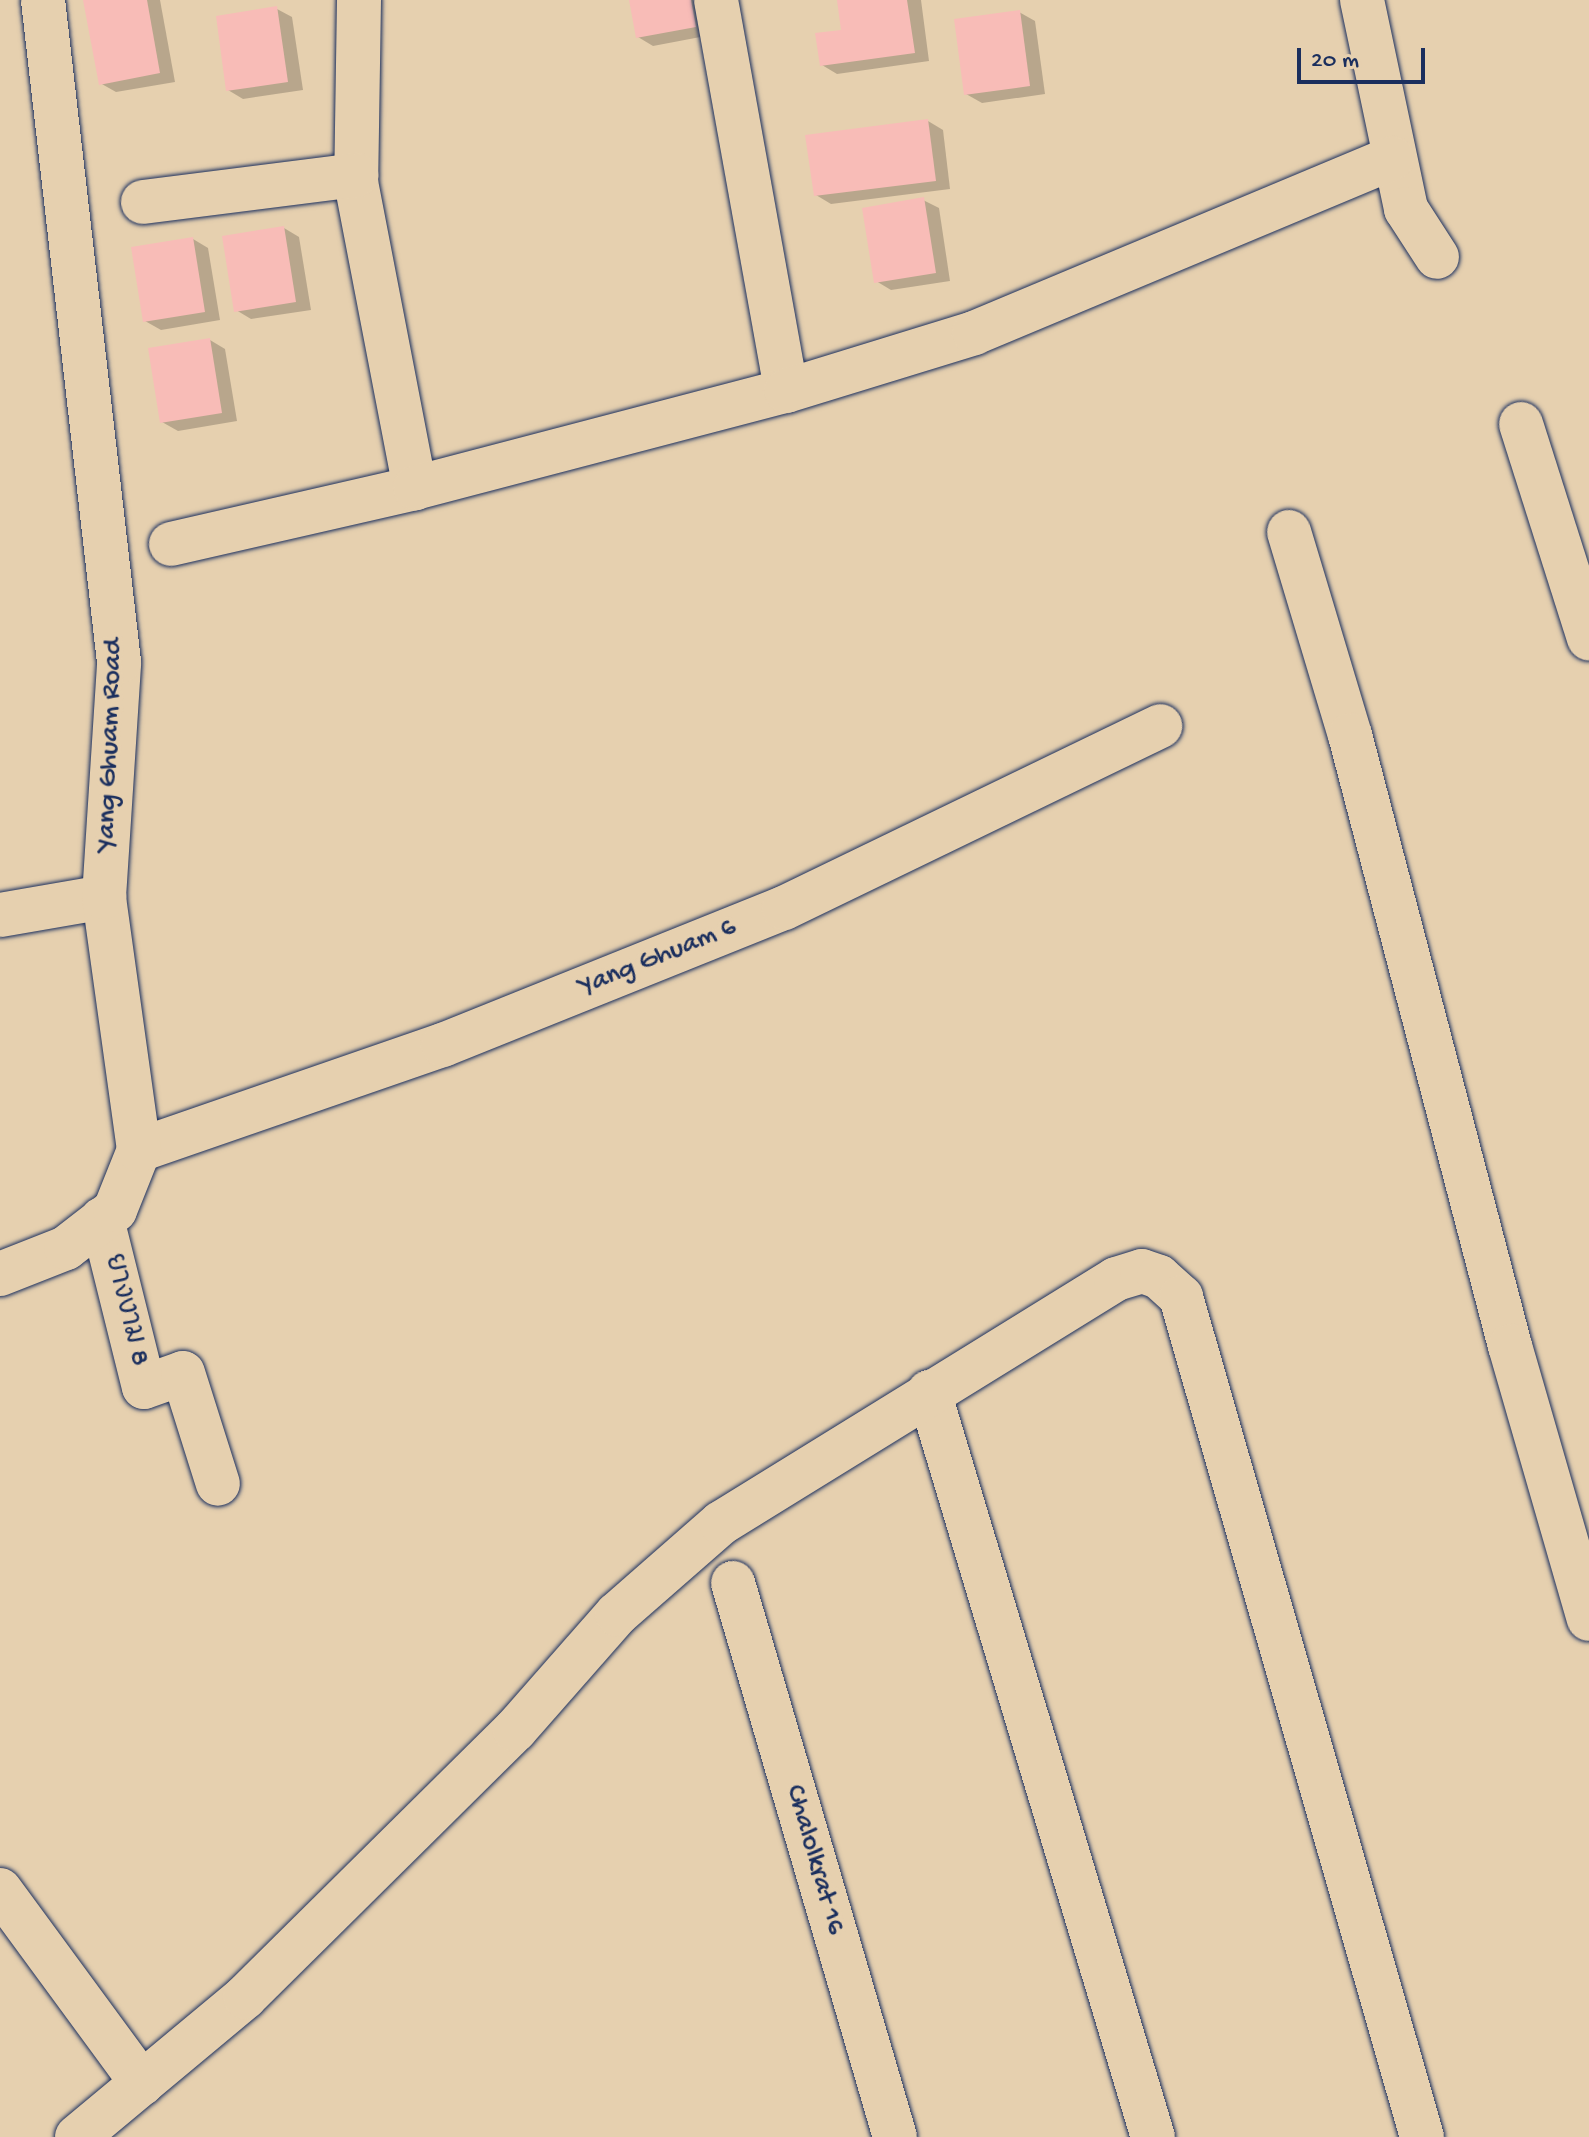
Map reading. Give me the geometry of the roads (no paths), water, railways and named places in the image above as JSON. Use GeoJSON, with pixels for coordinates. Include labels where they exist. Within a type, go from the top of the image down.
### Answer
{"type":"FeatureCollection","features":[{"type":"Feature","properties":{"kind":"street","name":"Yang Ghuam Road"},"geometry":{"type":"LineString","coordinates":[[0,1274],[66,1248],[115,1210],[139,1150],[104,897],[119,662],[43,0]]}},
{"type":"Feature","properties":{"kind":"street"},"geometry":{"type":"LineString","coordinates":[[359,0],[356,175],[415,488]]}},
{"type":"Feature","properties":{"kind":"street"},"geometry":{"type":"LineString","coordinates":[[716,0],[786,391]]}},
{"type":"Feature","properties":{"kind":"street"},"geometry":{"type":"LineString","coordinates":[[1362,0],[1392,158],[1406,209],[1437,257]]}},
{"type":"Feature","properties":{"kind":"street"},"geometry":{"type":"LineString","coordinates":[[171,544],[415,488],[786,391],[974,333],[1392,158]]}},
{"type":"Feature","properties":{"kind":"street"},"geometry":{"type":"LineString","coordinates":[[143,202],[356,175]]}},
{"type":"Feature","properties":{"kind":"street"},"geometry":{"type":"LineString","coordinates":[[1521,424],[1589,638]]}},
{"type":"Feature","properties":{"kind":"street"},"geometry":{"type":"LineString","coordinates":[[1289,532],[1350,735],[1510,1346],[1589,1619]]}},
{"type":"Feature","properties":{"kind":"street","name":"Yang Ghuam 6"},"geometry":{"type":"LineString","coordinates":[[139,1150],[443,1045],[784,908],[1160,726]]}},
{"type":"Feature","properties":{"kind":"street"},"geometry":{"type":"LineString","coordinates":[[0,915],[104,897]]}},
{"type":"Feature","properties":{"kind":"street","name":"ยางงาม 8"},"geometry":{"type":"LineString","coordinates":[[102,1219],[144,1387],[183,1373],[218,1484]]}},
{"type":"Feature","properties":{"kind":"street"},"geometry":{"type":"LineString","coordinates":[[77,2137],[268,1975],[515,1730],[617,1614],[721,1523],[1116,1279],[1142,1271],[1159,1277],[1181,1297],[1422,2137]]}},
{"type":"Feature","properties":{"kind":"street"},"geometry":{"type":"LineString","coordinates":[[929,1392],[1153,2137]]}},
{"type":"Feature","properties":{"kind":"street","name":"Chalolkrat 16"},"geometry":{"type":"LineString","coordinates":[[733,1583],[895,2137]]}},
{"type":"Feature","properties":{"kind":"street"},"geometry":{"type":"LineString","coordinates":[[0,1890],[142,2083]]}}]}
